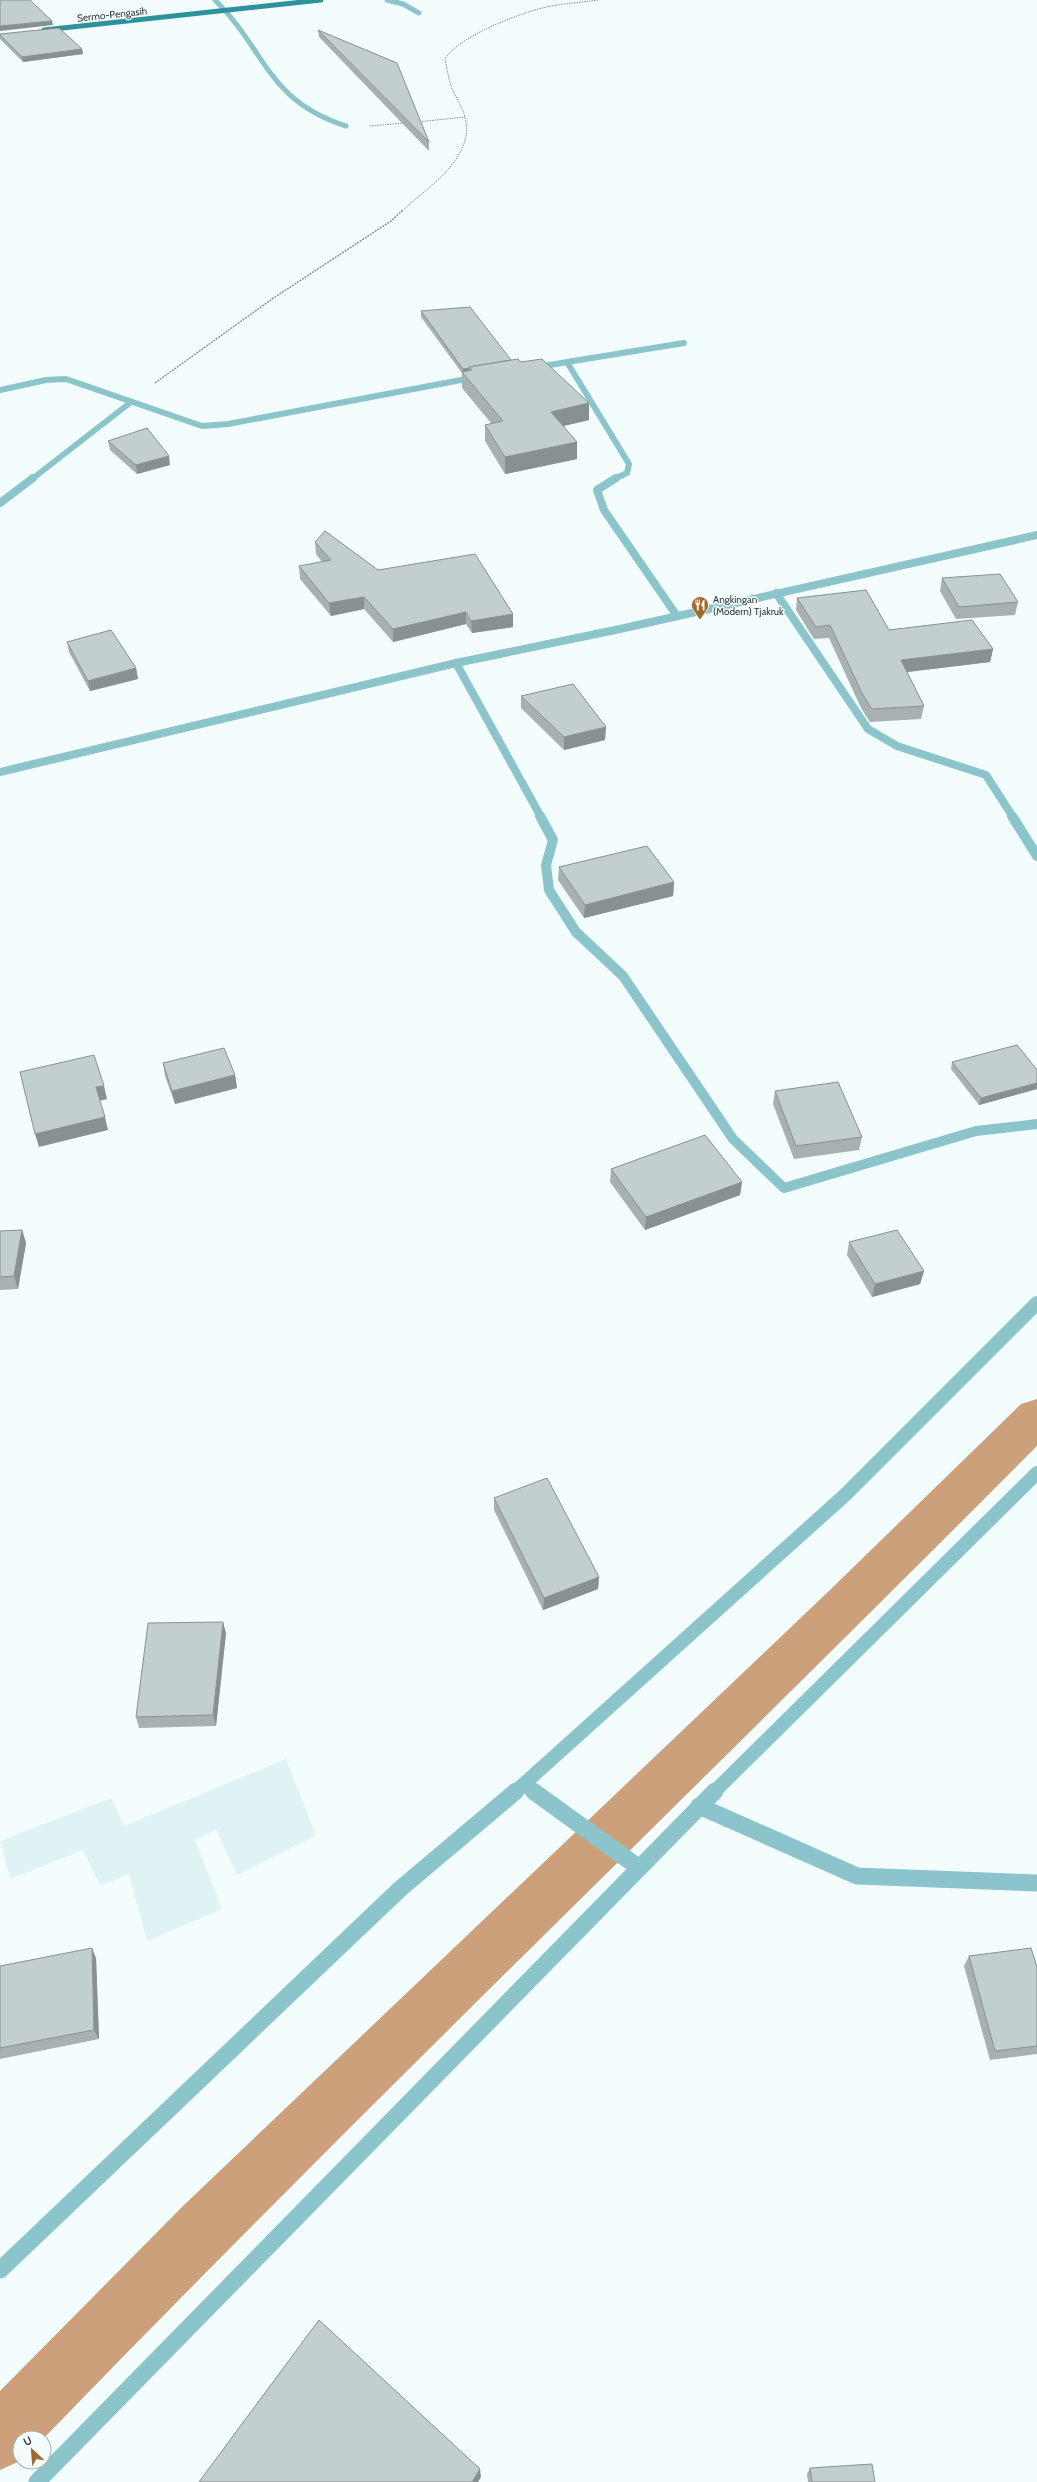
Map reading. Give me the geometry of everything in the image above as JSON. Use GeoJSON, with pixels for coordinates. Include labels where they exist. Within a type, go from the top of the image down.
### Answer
{"type":"FeatureCollection","features":[{"type":"Feature","properties":{"kind":"main road","name":"Sermo-Pengasih"},"geometry":{"type":"LineString","coordinates":[[35,31],[321,0]]}},
{"type":"Feature","properties":{"kind":"street"},"geometry":{"type":"LineString","coordinates":[[215,0],[226,10],[264,67],[290,98],[307,112],[324,121],[346,126]]}},
{"type":"Feature","properties":{"kind":"street"},"geometry":{"type":"LineString","coordinates":[[388,0],[402,4],[419,13]]}},
{"type":"Feature","properties":{"kind":"street"},"geometry":{"type":"LineString","coordinates":[[522,369],[684,343]]}},
{"type":"Feature","properties":{"kind":"street"},"geometry":{"type":"LineString","coordinates":[[567,362],[629,464],[627,472],[608,481],[597,490],[604,510],[677,616]]}},
{"type":"Feature","properties":{"kind":"street"},"geometry":{"type":"LineString","coordinates":[[0,390],[46,380],[66,379],[177,419],[202,426],[228,424],[488,375]]}},
{"type":"Feature","properties":{"kind":"street"},"geometry":{"type":"LineString","coordinates":[[0,503],[131,402]]}},
{"type":"Feature","properties":{"kind":"street"},"geometry":{"type":"LineString","coordinates":[[0,772],[456,663],[677,616],[1037,535]]}},
{"type":"Feature","properties":{"kind":"street"},"geometry":{"type":"LineString","coordinates":[[776,593],[868,729],[897,746],[986,775],[1037,856]]}},
{"type":"Feature","properties":{"kind":"street"},"geometry":{"type":"LineString","coordinates":[[456,663],[553,840],[546,865],[549,890],[576,932],[623,976],[733,1138],[784,1188],[976,1131],[1037,1124]]}},
{"type":"Feature","properties":{"kind":"street"},"geometry":{"type":"LineString","coordinates":[[0,2270],[400,1889],[524,1784],[845,1495],[1037,1304]]}},
{"type":"Feature","properties":{"kind":"street"},"geometry":{"type":"LineString","coordinates":[[37,2482],[632,1862],[699,1806],[1037,1472]]}},
{"type":"Feature","properties":{"kind":"street"},"geometry":{"type":"LineString","coordinates":[[524,1784],[632,1862]]}},
{"type":"Feature","properties":{"kind":"street"},"geometry":{"type":"LineString","coordinates":[[699,1806],[857,1876],[1037,1883]]}},
{"type":"Feature","properties":{"kind":"path"},"geometry":{"type":"LineString","coordinates":[[131,402],[272,299],[391,221],[450,167],[461,150],[466,129],[465,117],[451,85],[445,59],[450,50],[467,38],[535,10],[598,0]]}},
{"type":"Feature","properties":{"kind":"path"},"geometry":{"type":"LineString","coordinates":[[346,126],[371,126],[465,117]]}},
{"type":"Feature","properties":{"kind":"shaded area"},"geometry":{"type":"Polygon","coordinates":[[[286,1759],[316,1835],[237,1875],[216,1829],[195,1840],[222,1909],[147,1941],[129,1874],[100,1886],[83,1850],[10,1879],[0,1841],[111,1798],[124,1826],[286,1759]]]}},
{"type":"Feature","properties":{"kind":"building"},"geometry":{"type":"Polygon","coordinates":[[[0,0],[30,0],[52,21],[0,26],[0,0]]]}},
{"type":"Feature","properties":{"kind":"building"},"geometry":{"type":"Polygon","coordinates":[[[59,28],[82,49],[22,57],[0,35],[0,34],[59,28]]]}},
{"type":"Feature","properties":{"kind":"building"},"geometry":{"type":"Polygon","coordinates":[[[318,30],[397,63],[429,142],[318,30]]]}},
{"type":"Feature","properties":{"kind":"building"},"geometry":{"type":"Polygon","coordinates":[[[470,307],[511,360],[463,369],[421,311],[470,307]]]}},
{"type":"Feature","properties":{"kind":"building"},"geometry":{"type":"Polygon","coordinates":[[[518,359],[521,362],[542,359],[589,403],[551,412],[577,442],[505,457],[485,425],[503,421],[462,372],[472,370],[469,367],[518,359]]]}},
{"type":"Feature","properties":{"kind":"building"},"geometry":{"type":"Polygon","coordinates":[[[147,428],[169,456],[136,465],[108,441],[147,428]]]}},
{"type":"Feature","properties":{"kind":"building"},"geometry":{"type":"Polygon","coordinates":[[[325,531],[378,570],[475,554],[513,614],[471,621],[466,612],[393,629],[364,597],[329,603],[299,566],[331,560],[315,542],[325,531]]]}},
{"type":"Feature","properties":{"kind":"building"},"geometry":{"type":"Polygon","coordinates":[[[1000,574],[1018,602],[959,607],[942,578],[1000,574]]]}},
{"type":"Feature","properties":{"kind":"building"},"geometry":{"type":"Polygon","coordinates":[[[866,590],[889,630],[972,620],[993,649],[901,660],[924,706],[872,709],[863,695],[830,625],[816,627],[797,598],[866,590]]]}},
{"type":"Feature","properties":{"kind":"building"},"geometry":{"type":"Polygon","coordinates":[[[111,630],[136,668],[88,681],[67,642],[111,630]]]}},
{"type":"Feature","properties":{"kind":"building"},"geometry":{"type":"Polygon","coordinates":[[[573,684],[606,727],[564,737],[521,696],[573,684]]]}},
{"type":"Feature","properties":{"kind":"building"},"geometry":{"type":"Polygon","coordinates":[[[647,846],[674,882],[585,905],[559,867],[647,846]]]}},
{"type":"Feature","properties":{"kind":"building"},"geometry":{"type":"Polygon","coordinates":[[[1017,1045],[1037,1070],[1037,1083],[981,1098],[952,1062],[1017,1045]]]}},
{"type":"Feature","properties":{"kind":"building"},"geometry":{"type":"Polygon","coordinates":[[[224,1048],[235,1075],[172,1091],[163,1063],[224,1048]]]}},
{"type":"Feature","properties":{"kind":"building"},"geometry":{"type":"Polygon","coordinates":[[[94,1055],[104,1086],[96,1087],[105,1117],[35,1134],[20,1072],[94,1055]]]}},
{"type":"Feature","properties":{"kind":"building"},"geometry":{"type":"Polygon","coordinates":[[[838,1082],[862,1137],[796,1146],[775,1091],[838,1082]]]}},
{"type":"Feature","properties":{"kind":"building"},"geometry":{"type":"Polygon","coordinates":[[[705,1135],[742,1182],[646,1217],[611,1169],[705,1135]]]}},
{"type":"Feature","properties":{"kind":"building"},"geometry":{"type":"Polygon","coordinates":[[[22,1230],[14,1276],[0,1277],[0,1231],[22,1230]]]}},
{"type":"Feature","properties":{"kind":"building"},"geometry":{"type":"Polygon","coordinates":[[[897,1230],[924,1271],[875,1284],[849,1242],[897,1230]]]}},
{"type":"Feature","properties":{"kind":"building"},"geometry":{"type":"Polygon","coordinates":[[[547,1478],[599,1577],[544,1598],[494,1498],[547,1478]]]}},
{"type":"Feature","properties":{"kind":"building"},"geometry":{"type":"Polygon","coordinates":[[[223,1622],[213,1715],[136,1717],[148,1623],[223,1622]]]}},
{"type":"Feature","properties":{"kind":"building"},"geometry":{"type":"Polygon","coordinates":[[[92,1948],[94,2030],[0,2048],[0,1966],[92,1948]]]}},
{"type":"Feature","properties":{"kind":"building"},"geometry":{"type":"Polygon","coordinates":[[[1031,1948],[1037,1967],[1037,2046],[995,2051],[969,1956],[1031,1948]]]}},
{"type":"Feature","properties":{"kind":"building"},"geometry":{"type":"Polygon","coordinates":[[[319,2320],[480,2469],[472,2482],[199,2482],[319,2320]]]}},
{"type":"Feature","properties":{"kind":"building"},"geometry":{"type":"Polygon","coordinates":[[[872,2464],[875,2482],[812,2482],[810,2468],[872,2464]]]}},
{"type":"Feature","properties":{"kind":"waterway"},"geometry":{"type":"LineString","coordinates":[[0,2437],[206,2227],[849,1603],[1037,1417]]}},
{"type":"Feature","properties":{"kind":"place","name":"Angkingan (Modern) Tjakruk"},"geometry":{"type":"Point","coordinates":[700,620]}}]}
